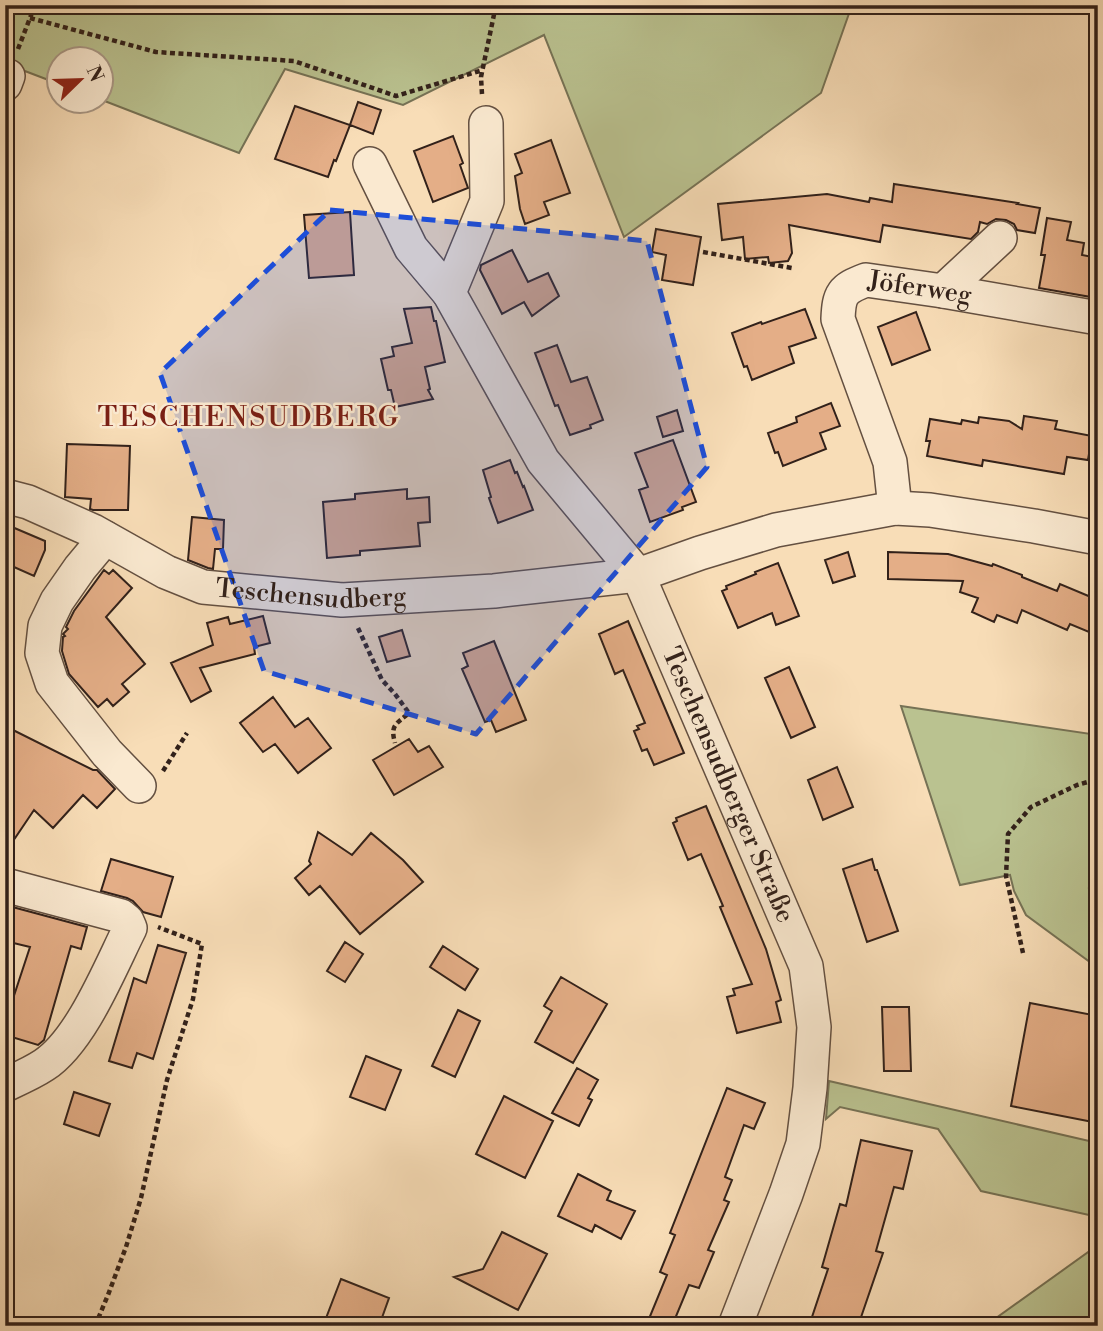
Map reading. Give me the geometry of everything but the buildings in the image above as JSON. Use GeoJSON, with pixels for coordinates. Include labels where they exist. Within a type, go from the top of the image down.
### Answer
{"type":"FeatureCollection","features":[{"type":"Feature","properties":{"kind":"street"},"geometry":{"type":"LineString","coordinates":[[449,293],[486,201],[486,123]]}},
{"type":"Feature","properties":{"kind":"street","name":"Teschensudberger Straße"},"geometry":{"type":"LineString","coordinates":[[370,164],[411,248],[449,293],[543,461],[638,575],[806,966],[814,1027],[803,1144],[735,1326]]}},
{"type":"Feature","properties":{"kind":"street"},"geometry":{"type":"LineString","coordinates":[[943,291],[1000,239]]}},
{"type":"Feature","properties":{"kind":"street","name":"Jöferweg"},"geometry":{"type":"LineString","coordinates":[[895,508],[890,462],[838,319],[839,299],[847,290],[866,280],[1098,318]]}},
{"type":"Feature","properties":{"kind":"street","name":"Teschensudberg"},"geometry":{"type":"LineString","coordinates":[[5,496],[28,502],[105,538],[166,572],[203,587],[342,600],[494,591],[638,575]]}},
{"type":"Feature","properties":{"kind":"street"},"geometry":{"type":"LineString","coordinates":[[638,575],[776,530],[895,508],[956,514],[1098,538]]}},
{"type":"Feature","properties":{"kind":"street"},"geometry":{"type":"LineString","coordinates":[[105,538],[57,601],[45,626],[42,653],[52,683],[107,753],[139,786]]}},
{"type":"Feature","properties":{"kind":"street"},"geometry":{"type":"LineString","coordinates":[[5,886],[121,916],[130,928],[96,999],[69,1042],[46,1065],[5,1085]]}},
{"type":"Feature","properties":{"kind":"path"},"geometry":{"type":"LineString","coordinates":[[7,80],[35,5]]}},
{"type":"Feature","properties":{"kind":"path"},"geometry":{"type":"LineString","coordinates":[[486,123],[481,77],[496,5]]}},
{"type":"Feature","properties":{"kind":"path"},"geometry":{"type":"LineString","coordinates":[[1092,5],[1098,8]]}},
{"type":"Feature","properties":{"kind":"path"},"geometry":{"type":"LineString","coordinates":[[30,18],[156,52],[294,61],[396,96],[483,70]]}},
{"type":"Feature","properties":{"kind":"path"},"geometry":{"type":"LineString","coordinates":[[703,252],[792,268]]}},
{"type":"Feature","properties":{"kind":"path"},"geometry":{"type":"LineString","coordinates":[[342,600],[383,680],[409,713],[394,726],[392,732],[396,743]]}},
{"type":"Feature","properties":{"kind":"path"},"geometry":{"type":"LineString","coordinates":[[139,786],[151,786],[161,775],[187,733]]}},
{"type":"Feature","properties":{"kind":"path"},"geometry":{"type":"LineString","coordinates":[[1023,953],[1006,876],[1008,834],[1031,807],[1077,785],[1098,779]]}},
{"type":"Feature","properties":{"kind":"path"},"geometry":{"type":"LineString","coordinates":[[95,1326],[126,1247],[141,1198],[167,1080],[193,999],[202,944],[166,929],[121,916]]}},
{"type":"Feature","properties":{"kind":"highlighted area"},"geometry":{"type":"Polygon","coordinates":[[[330,210],[647,241],[707,467],[476,734],[264,671],[160,373],[330,210]]]}},
{"type":"Feature","properties":{"kind":"green space"},"geometry":{"type":"Polygon","coordinates":[[[5,5],[852,5],[821,93],[624,237],[544,35],[403,105],[285,69],[239,153],[116,105],[116,46],[46,46],[46,79],[17,68],[5,60],[5,5]]]}},
{"type":"Feature","properties":{"kind":"green space"},"geometry":{"type":"Polygon","coordinates":[[[901,706],[1098,735],[1098,880],[1089,888],[1098,898],[1098,968],[1026,915],[1014,891],[1010,875],[960,885],[901,706]]]}},
{"type":"Feature","properties":{"kind":"green space"},"geometry":{"type":"Polygon","coordinates":[[[829,1081],[1098,1143],[1098,1217],[981,1191],[938,1129],[840,1107],[826,1119],[829,1081]]]}},
{"type":"Feature","properties":{"kind":"green space"},"geometry":{"type":"Polygon","coordinates":[[[1098,1245],[1098,1326],[985,1326],[1098,1245]]]}},
{"type":"Feature","properties":{"kind":"district","name":"TESCHENSUDBERG"},"geometry":{"type":"Point","coordinates":[249,417]}}]}
